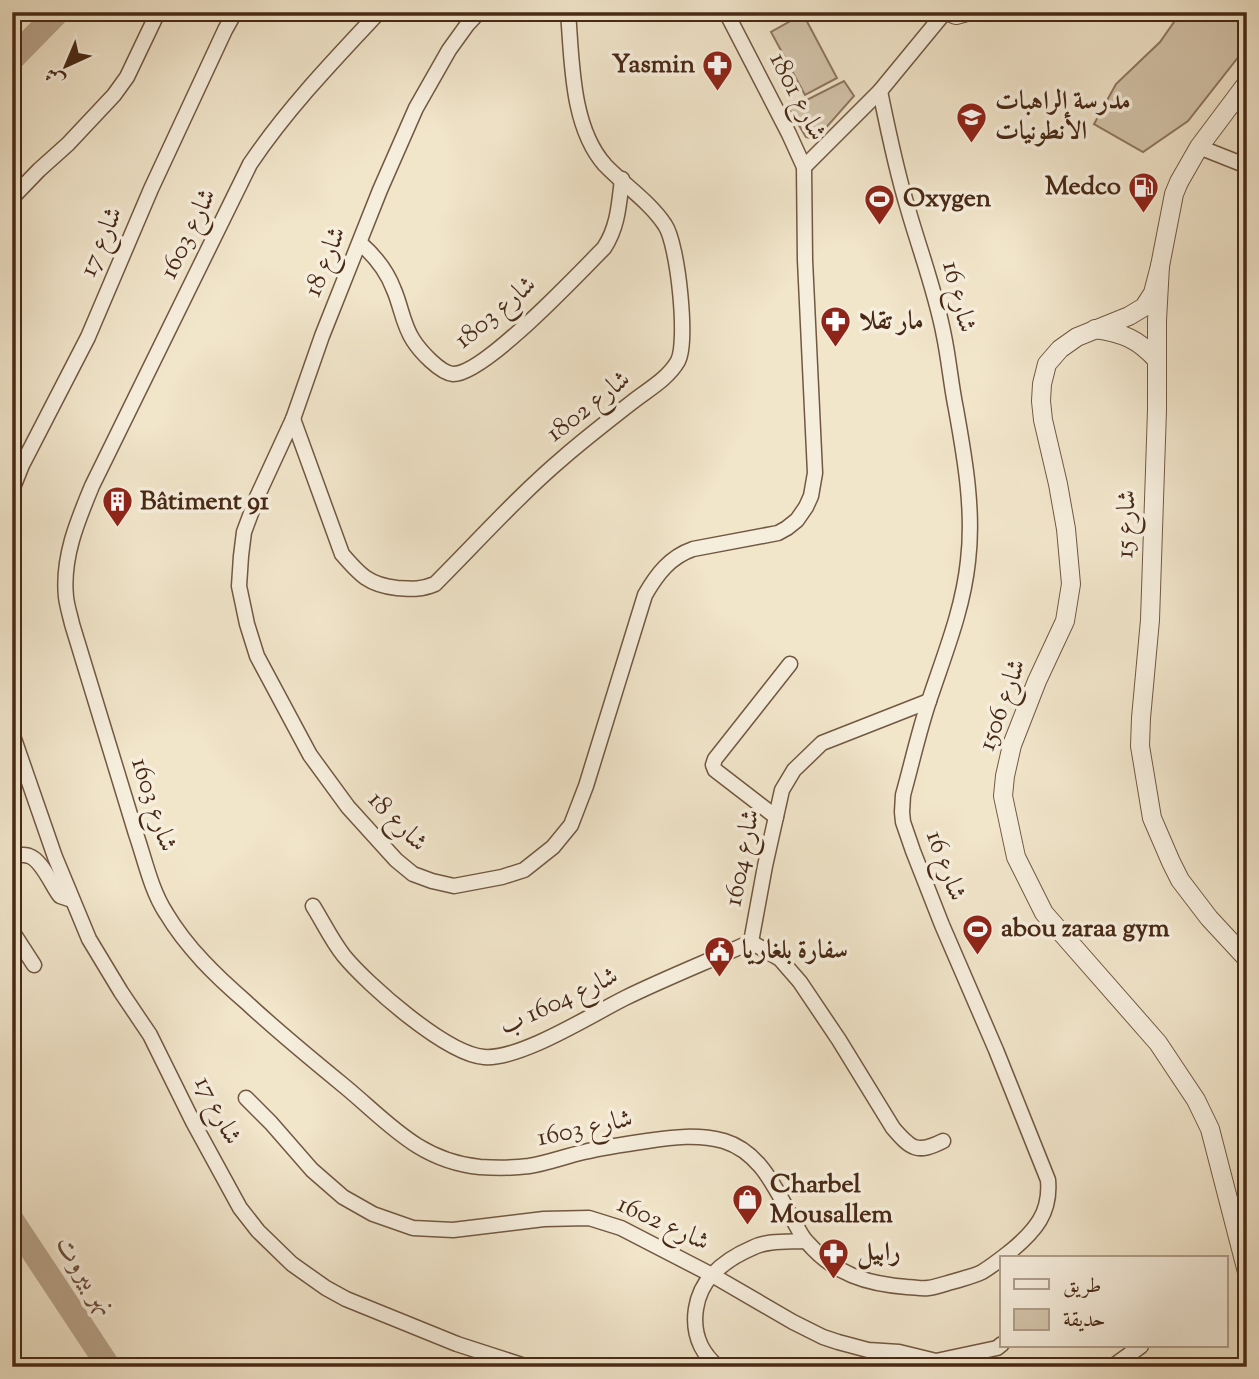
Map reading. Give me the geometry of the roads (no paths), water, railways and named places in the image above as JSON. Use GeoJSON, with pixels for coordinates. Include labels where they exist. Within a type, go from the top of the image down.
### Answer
{"type":"FeatureCollection","features":[{"type":"Feature","properties":{"kind":"street"},"geometry":{"type":"LineString","coordinates":[[12,198],[114,95],[127,77],[158,12]]}},
{"type":"Feature","properties":{"kind":"street","name":"شارع 17"},"geometry":{"type":"LineString","coordinates":[[12,491],[22,465],[88,337],[151,189],[235,12]]}},
{"type":"Feature","properties":{"kind":"street","name":"شارع 1603"},"geometry":{"type":"LineString","coordinates":[[379,12],[280,122],[250,164],[92,486],[69,545],[66,596],[72,624],[153,884],[164,912],[207,967],[377,1116],[400,1135],[425,1150],[447,1160],[479,1167],[505,1167],[528,1166],[587,1151],[665,1138],[703,1137],[721,1140],[734,1145],[757,1161],[805,1241]]}},
{"type":"Feature","properties":{"kind":"street","name":"شارع 18"},"geometry":{"type":"LineString","coordinates":[[479,12],[449,50],[416,107],[322,336],[293,419],[257,497],[244,532],[241,556],[239,586],[257,656],[310,755],[348,807],[396,860],[413,874],[454,886],[502,877],[524,870],[553,847],[571,825],[586,786],[645,595],[662,569],[682,553],[693,549],[778,533],[797,520],[806,507],[815,473],[815,452],[805,260],[804,167]]}},
{"type":"Feature","properties":{"kind":"street","name":"شارع 1802"},"geometry":{"type":"LineString","coordinates":[[293,419],[332,531],[347,561],[377,585],[420,589],[435,583],[535,482],[564,456],[655,386],[679,359],[682,327],[678,276],[667,227],[604,163],[588,137],[576,100],[568,12]]}},
{"type":"Feature","properties":{"kind":"street","name":"شارع 1801"},"geometry":{"type":"LineString","coordinates":[[726,12],[804,167]]}},
{"type":"Feature","properties":{"kind":"street"},"geometry":{"type":"LineString","coordinates":[[804,167],[880,91],[947,12],[956,15],[967,12]]}},
{"type":"Feature","properties":{"kind":"street","name":"شارع 15"},"geometry":{"type":"LineString","coordinates":[[1247,83],[1199,147],[1174,194],[1160,266],[1150,620],[1140,746],[1152,818],[1180,880],[1209,918],[1247,959]]}},
{"type":"Feature","properties":{"kind":"street","name":"شارع 16"},"geometry":{"type":"LineString","coordinates":[[880,91],[907,208],[924,258],[944,336],[961,441],[971,532],[960,604],[903,795],[903,822],[912,851],[1048,1180],[1049,1194],[1042,1217],[1023,1241],[1005,1256]]}},
{"type":"Feature","properties":{"kind":"street"},"geometry":{"type":"LineString","coordinates":[[1199,147],[1247,166]]}},
{"type":"Feature","properties":{"kind":"street","name":"شارع 1803"},"geometry":{"type":"LineString","coordinates":[[360,243],[373,254],[388,276],[414,341],[425,356],[443,370],[455,374],[472,368],[508,342],[604,248],[617,222],[622,179]]}},
{"type":"Feature","properties":{"kind":"street","name":"شارع 1506"},"geometry":{"type":"LineString","coordinates":[[1160,266],[1153,293],[1144,307],[1077,337],[1060,349],[1047,364],[1042,384],[1043,420],[1062,506],[1071,584],[1065,621],[1037,681],[1012,745],[1003,796],[1016,857],[1044,913],[1158,1043],[1196,1100],[1210,1129],[1247,1272]]}},
{"type":"Feature","properties":{"kind":"street"},"geometry":{"type":"LineString","coordinates":[[1095,329],[1125,335],[1146,348],[1157,360]]}},
{"type":"Feature","properties":{"kind":"street"},"geometry":{"type":"LineString","coordinates":[[776,817],[725,779],[715,770],[713,764],[790,664]]}},
{"type":"Feature","properties":{"kind":"street","name":"شارع 1604"},"geometry":{"type":"LineString","coordinates":[[929,701],[822,743],[794,770],[782,790],[751,942],[780,960],[800,982],[893,1128],[903,1139],[919,1149],[928,1149],[943,1141]]}},
{"type":"Feature","properties":{"kind":"street","name":"شارع 17"},"geometry":{"type":"LineString","coordinates":[[12,733],[55,857],[89,939],[158,1049],[193,1122],[240,1208],[274,1248],[308,1276],[346,1299],[457,1344],[528,1367]]}},
{"type":"Feature","properties":{"kind":"street"},"geometry":{"type":"LineString","coordinates":[[12,855],[33,858],[60,896],[72,900]]}},
{"type":"Feature","properties":{"kind":"street","name":"شارع 1604 ب"},"geometry":{"type":"LineString","coordinates":[[313,906],[343,955],[372,985],[438,1038],[452,1047],[481,1057],[509,1054],[547,1039],[626,998],[751,942]]}},
{"type":"Feature","properties":{"kind":"street"},"geometry":{"type":"LineString","coordinates":[[12,931],[34,965]]}},
{"type":"Feature","properties":{"kind":"street","name":"شارع 1602"},"geometry":{"type":"LineString","coordinates":[[246,1098],[312,1170],[343,1197],[373,1214],[414,1228],[453,1230],[544,1219],[589,1218],[621,1228],[823,1337],[868,1350],[899,1352],[936,1361],[1000,1346]]}},
{"type":"Feature","properties":{"kind":"street"},"geometry":{"type":"LineString","coordinates":[[718,1367],[700,1345],[695,1313],[703,1288],[712,1275],[754,1246],[805,1241]]}},
{"type":"Feature","properties":{"kind":"street","name":"شارع 16"},"geometry":{"type":"LineString","coordinates":[[805,1241],[846,1274],[888,1286],[928,1288],[970,1277],[1000,1260]]}},
{"type":"Feature","properties":{"kind":"street"},"geometry":{"type":"LineString","coordinates":[[1112,1367],[1138,1348]]}},
{"type":"Feature","properties":{"kind":"waterway","name":"نهر بيروت"},"geometry":{"type":"LineString","coordinates":[[12,59],[58,12]]}},
{"type":"Feature","properties":{"kind":"waterway","name":"نهر بيروت"},"geometry":{"type":"LineString","coordinates":[[12,1220],[109,1367]]}},
{"type":"Feature","properties":{"kind":"place","name":"Yasmin"},"geometry":{"type":"Point","coordinates":[718,92]}},
{"type":"Feature","properties":{"kind":"place","name":"مدرسة الراهبات الأنطونيات"},"geometry":{"type":"Point","coordinates":[972,144]}},
{"type":"Feature","properties":{"kind":"place","name":"Medco"},"geometry":{"type":"Point","coordinates":[1144,214]}},
{"type":"Feature","properties":{"kind":"place","name":"Oxygen"},"geometry":{"type":"Point","coordinates":[880,226]}},
{"type":"Feature","properties":{"kind":"place","name":"مار تقلا"},"geometry":{"type":"Point","coordinates":[836,349]}},
{"type":"Feature","properties":{"kind":"place","name":"Bâtiment 91"},"geometry":{"type":"Point","coordinates":[117,529]}},
{"type":"Feature","properties":{"kind":"place","name":"abou zaraa gym"},"geometry":{"type":"Point","coordinates":[978,956]}},
{"type":"Feature","properties":{"kind":"place","name":"سفارة بلغاريا"},"geometry":{"type":"Point","coordinates":[719,978]}},
{"type":"Feature","properties":{"kind":"place","name":"Charbel Mousallem"},"geometry":{"type":"Point","coordinates":[747,1227]}},
{"type":"Feature","properties":{"kind":"place","name":"رابيل"},"geometry":{"type":"Point","coordinates":[834,1280]}}]}
